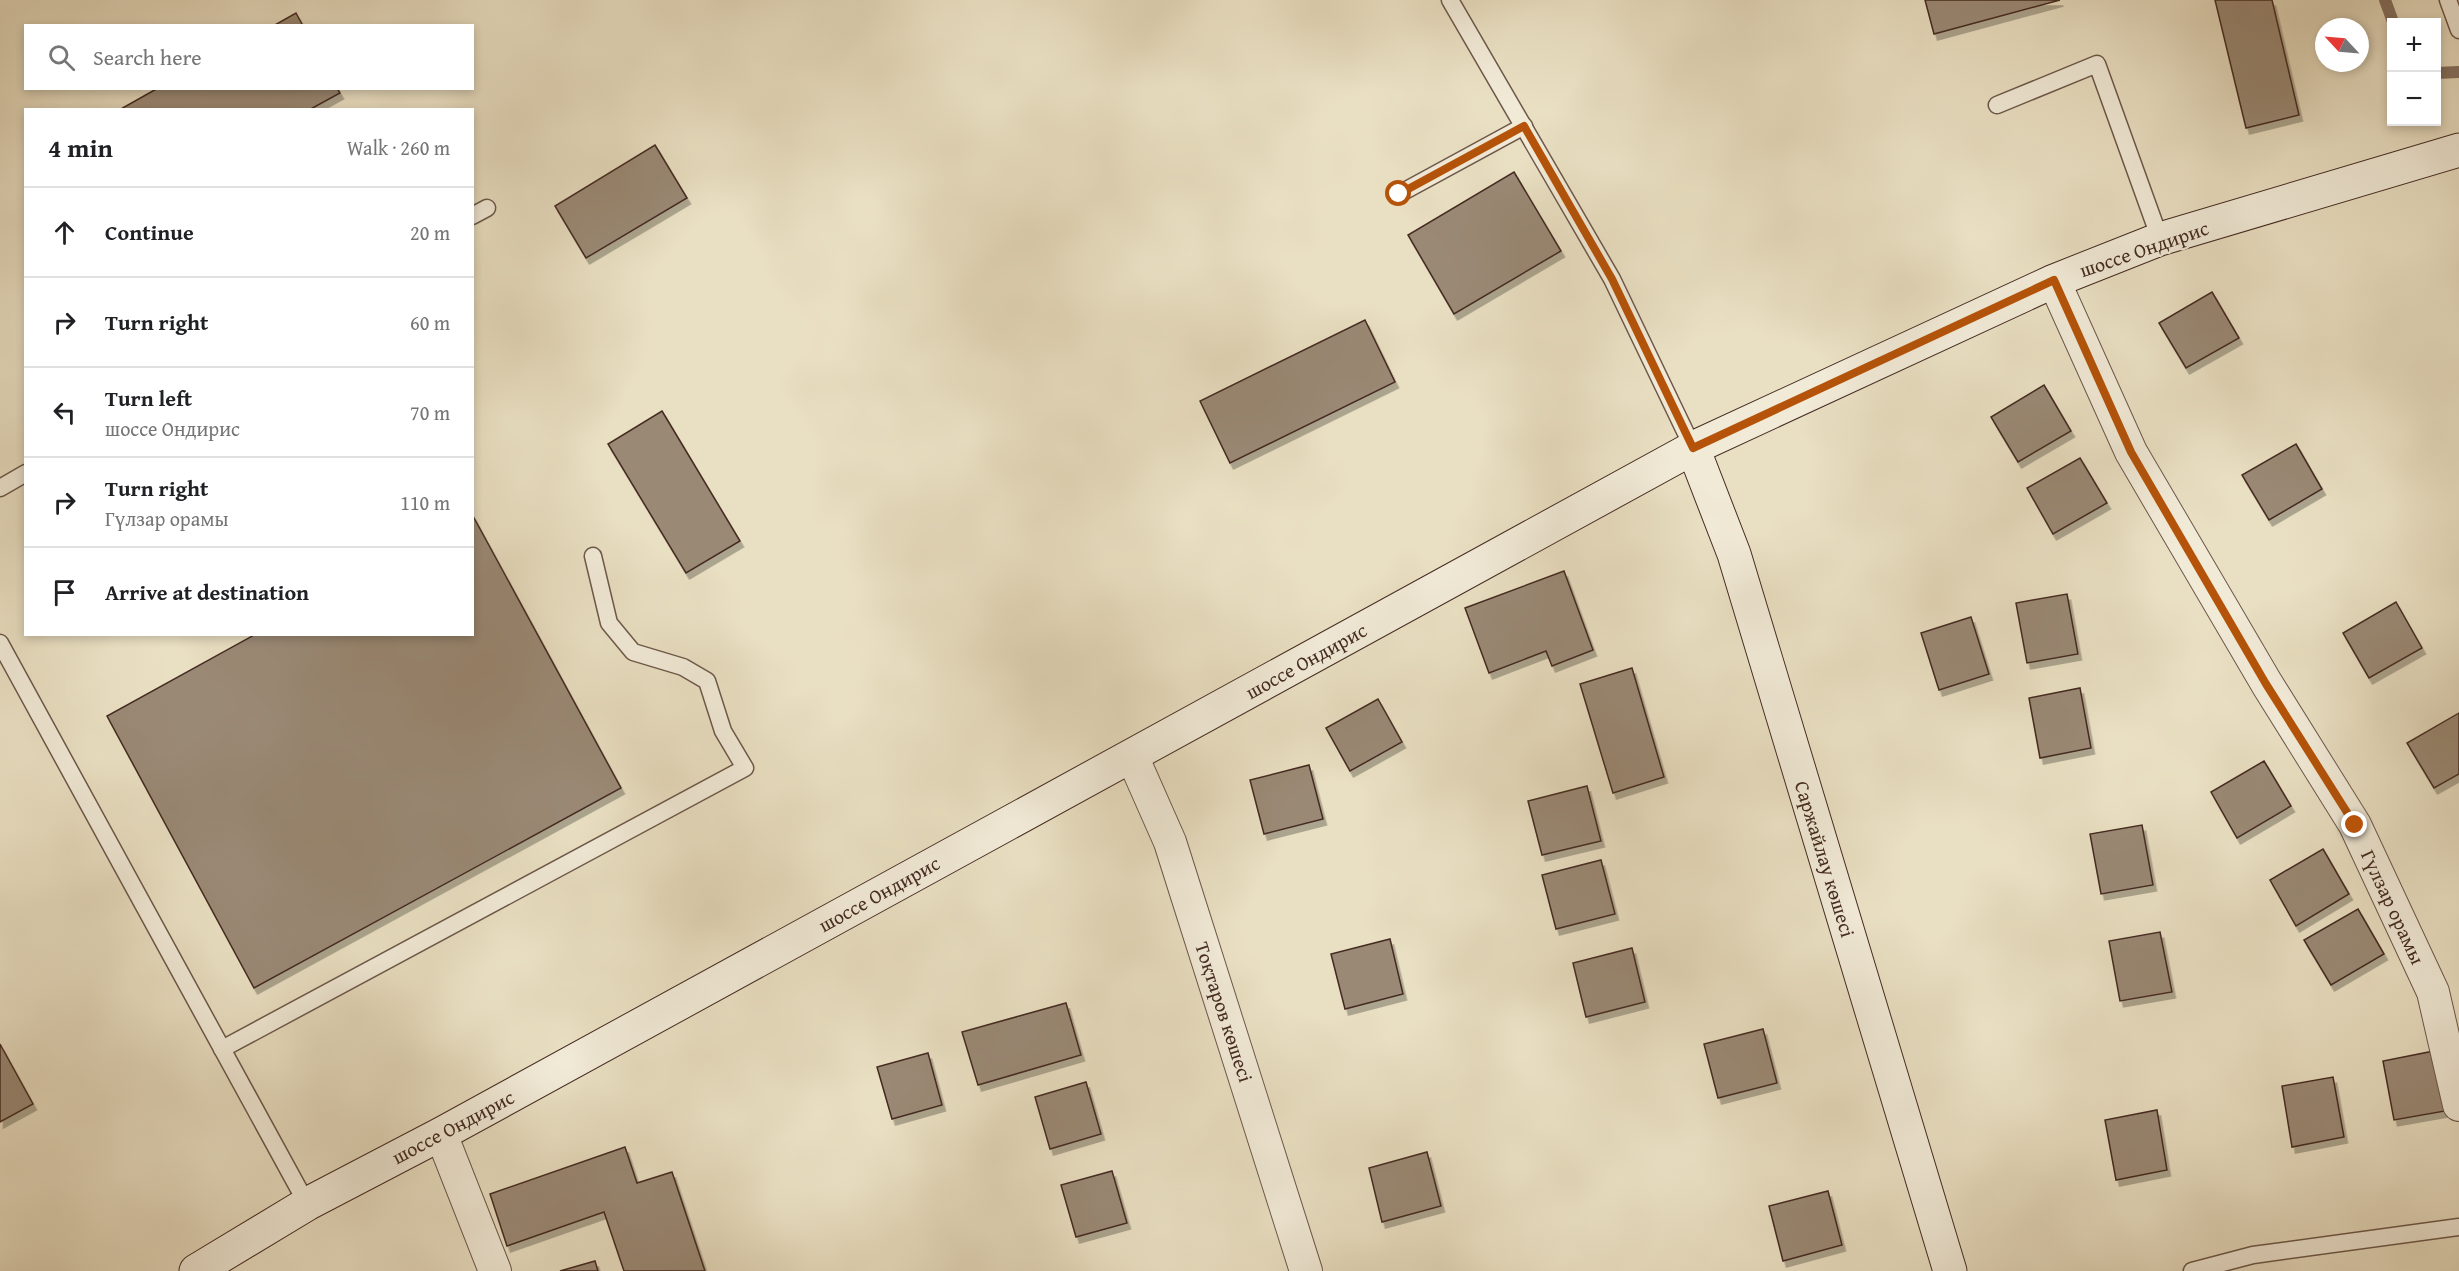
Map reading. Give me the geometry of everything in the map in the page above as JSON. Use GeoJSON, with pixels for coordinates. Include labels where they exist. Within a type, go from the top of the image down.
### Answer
{"type":"FeatureCollection","features":[{"type":"Feature","properties":{"kind":"main road","name":"шоссе Ондирис"},"geometry":{"type":"LineString","coordinates":[[196,1271],[307,1204],[441,1134],[1693,448],[2054,280],[2160,239],[2459,150]]}},
{"type":"Feature","properties":{"kind":"main road","name":"Саржайлау көшесі"},"geometry":{"type":"LineString","coordinates":[[1693,448],[1734,554],[1950,1271]]}},
{"type":"Feature","properties":{"kind":"street","name":"Гүлзар орамы"},"geometry":{"type":"LineString","coordinates":[[2054,280],[2131,452],[2266,684],[2355,825],[2433,992],[2459,1105]]}},
{"type":"Feature","properties":{"kind":"street","name":"Тоқтаров көшесі"},"geometry":{"type":"LineString","coordinates":[[1132,756],[1170,842],[1306,1271]]}},
{"type":"Feature","properties":{"kind":"street"},"geometry":{"type":"LineString","coordinates":[[441,1134],[495,1271]]}},
{"type":"Feature","properties":{"kind":"lane"},"geometry":{"type":"LineString","coordinates":[[1450,0],[1612,279],[1693,448]]}},
{"type":"Feature","properties":{"kind":"lane"},"geometry":{"type":"LineString","coordinates":[[2448,0],[2459,30]]}},
{"type":"Feature","properties":{"kind":"lane"},"geometry":{"type":"LineString","coordinates":[[1997,105],[2097,64],[2160,239]]}},
{"type":"Feature","properties":{"kind":"lane"},"geometry":{"type":"LineString","coordinates":[[1399,194],[1524,126]]}},
{"type":"Feature","properties":{"kind":"lane"},"geometry":{"type":"LineString","coordinates":[[474,215],[488,208]]}},
{"type":"Feature","properties":{"kind":"lane"},"geometry":{"type":"LineString","coordinates":[[0,488],[24,474]]}},
{"type":"Feature","properties":{"kind":"lane"},"geometry":{"type":"LineString","coordinates":[[222,1049],[745,768],[723,731],[707,681],[683,667],[633,652],[609,623],[593,556]]}},
{"type":"Feature","properties":{"kind":"lane"},"geometry":{"type":"LineString","coordinates":[[0,643],[307,1204]]}},
{"type":"Feature","properties":{"kind":"lane"},"geometry":{"type":"LineString","coordinates":[[2192,1271],[2253,1256],[2459,1227]]}},
{"type":"Feature","properties":{"kind":"building"},"geometry":{"type":"Polygon","coordinates":[[[1925,0],[2060,0],[1934,34],[1925,0]]]}},
{"type":"Feature","properties":{"kind":"building"},"geometry":{"type":"Polygon","coordinates":[[[2215,0],[2272,0],[2299,115],[2246,128],[2215,0]]]}},
{"type":"Feature","properties":{"kind":"building"},"geometry":{"type":"Polygon","coordinates":[[[296,13],[302,24],[277,24],[296,13]]]}},
{"type":"Feature","properties":{"kind":"building"},"geometry":{"type":"Polygon","coordinates":[[[154,90],[338,90],[340,93],[313,108],[123,108],[154,90]]]}},
{"type":"Feature","properties":{"kind":"building"},"geometry":{"type":"Polygon","coordinates":[[[655,145],[687,198],[586,258],[555,206],[655,145]]]}},
{"type":"Feature","properties":{"kind":"building"},"geometry":{"type":"Polygon","coordinates":[[[1514,172],[1561,251],[1454,314],[1408,235],[1514,172]]]}},
{"type":"Feature","properties":{"kind":"building"},"geometry":{"type":"Polygon","coordinates":[[[2212,292],[2239,338],[2186,368],[2159,323],[2212,292]]]}},
{"type":"Feature","properties":{"kind":"building"},"geometry":{"type":"Polygon","coordinates":[[[1365,320],[1395,382],[1230,463],[1200,401],[1365,320]]]}},
{"type":"Feature","properties":{"kind":"building"},"geometry":{"type":"Polygon","coordinates":[[[2044,385],[2071,431],[2018,462],[1991,417],[2044,385]]]}},
{"type":"Feature","properties":{"kind":"building"},"geometry":{"type":"Polygon","coordinates":[[[662,411],[740,541],[686,573],[608,444],[662,411]]]}},
{"type":"Feature","properties":{"kind":"building"},"geometry":{"type":"Polygon","coordinates":[[[2296,444],[2322,489],[2269,520],[2242,475],[2296,444]]]}},
{"type":"Feature","properties":{"kind":"building"},"geometry":{"type":"Polygon","coordinates":[[[2080,458],[2107,503],[2053,534],[2027,488],[2080,458]]]}},
{"type":"Feature","properties":{"kind":"building"},"geometry":{"type":"Polygon","coordinates":[[[474,518],[621,788],[254,988],[107,716],[252,636],[474,636],[474,518]]]}},
{"type":"Feature","properties":{"kind":"building"},"geometry":{"type":"Polygon","coordinates":[[[1564,571],[1593,650],[1552,666],[1546,651],[1489,673],[1465,608],[1564,571]]]}},
{"type":"Feature","properties":{"kind":"building"},"geometry":{"type":"Polygon","coordinates":[[[2067,594],[2078,654],[2027,663],[2016,603],[2067,594]]]}},
{"type":"Feature","properties":{"kind":"building"},"geometry":{"type":"Polygon","coordinates":[[[2396,602],[2422,648],[2369,678],[2343,633],[2396,602]]]}},
{"type":"Feature","properties":{"kind":"building"},"geometry":{"type":"Polygon","coordinates":[[[1971,617],[1989,674],[1939,690],[1921,633],[1971,617]]]}},
{"type":"Feature","properties":{"kind":"building"},"geometry":{"type":"Polygon","coordinates":[[[1632,668],[1664,777],[1613,793],[1580,684],[1632,668]]]}},
{"type":"Feature","properties":{"kind":"building"},"geometry":{"type":"Polygon","coordinates":[[[2080,688],[2091,748],[2040,758],[2029,698],[2080,688]]]}},
{"type":"Feature","properties":{"kind":"building"},"geometry":{"type":"Polygon","coordinates":[[[1378,699],[1402,742],[1350,771],[1326,728],[1378,699]]]}},
{"type":"Feature","properties":{"kind":"building"},"geometry":{"type":"Polygon","coordinates":[[[2459,713],[2459,774],[2434,788],[2407,743],[2459,713]]]}},
{"type":"Feature","properties":{"kind":"building"},"geometry":{"type":"Polygon","coordinates":[[[2264,761],[2291,806],[2237,838],[2211,792],[2264,761]]]}},
{"type":"Feature","properties":{"kind":"building"},"geometry":{"type":"Polygon","coordinates":[[[1309,765],[1323,819],[1264,834],[1250,780],[1309,765]]]}},
{"type":"Feature","properties":{"kind":"building"},"geometry":{"type":"Polygon","coordinates":[[[1587,786],[1601,841],[1542,855],[1528,801],[1587,786]]]}},
{"type":"Feature","properties":{"kind":"building"},"geometry":{"type":"Polygon","coordinates":[[[2142,825],[2153,885],[2101,894],[2090,834],[2142,825]]]}},
{"type":"Feature","properties":{"kind":"building"},"geometry":{"type":"Polygon","coordinates":[[[2323,849],[2349,894],[2296,926],[2270,880],[2323,849]]]}},
{"type":"Feature","properties":{"kind":"building"},"geometry":{"type":"Polygon","coordinates":[[[1601,860],[1615,914],[1556,929],[1542,875],[1601,860]]]}},
{"type":"Feature","properties":{"kind":"building"},"geometry":{"type":"Polygon","coordinates":[[[2358,909],[2384,954],[2331,985],[2304,940],[2358,909]]]}},
{"type":"Feature","properties":{"kind":"building"},"geometry":{"type":"Polygon","coordinates":[[[2160,932],[2172,992],[2120,1001],[2109,941],[2160,932]]]}},
{"type":"Feature","properties":{"kind":"building"},"geometry":{"type":"Polygon","coordinates":[[[1390,939],[1403,994],[1345,1009],[1331,954],[1390,939]]]}},
{"type":"Feature","properties":{"kind":"building"},"geometry":{"type":"Polygon","coordinates":[[[1632,948],[1645,1002],[1586,1017],[1573,963],[1632,948]]]}},
{"type":"Feature","properties":{"kind":"building"},"geometry":{"type":"Polygon","coordinates":[[[1066,1003],[1081,1055],[978,1085],[962,1032],[1066,1003]]]}},
{"type":"Feature","properties":{"kind":"building"},"geometry":{"type":"Polygon","coordinates":[[[1763,1029],[1777,1083],[1718,1098],[1704,1044],[1763,1029]]]}},
{"type":"Feature","properties":{"kind":"building"},"geometry":{"type":"Polygon","coordinates":[[[0,1044],[33,1104],[0,1122],[0,1044]]]}},
{"type":"Feature","properties":{"kind":"building"},"geometry":{"type":"Polygon","coordinates":[[[2434,1051],[2445,1111],[2394,1120],[2383,1061],[2434,1051]]]}},
{"type":"Feature","properties":{"kind":"building"},"geometry":{"type":"Polygon","coordinates":[[[928,1053],[942,1105],[892,1119],[877,1067],[928,1053]]]}},
{"type":"Feature","properties":{"kind":"building"},"geometry":{"type":"Polygon","coordinates":[[[2333,1077],[2344,1137],[2292,1147],[2282,1086],[2333,1077]]]}},
{"type":"Feature","properties":{"kind":"building"},"geometry":{"type":"Polygon","coordinates":[[[1086,1082],[1101,1134],[1050,1149],[1035,1097],[1086,1082]]]}},
{"type":"Feature","properties":{"kind":"building"},"geometry":{"type":"Polygon","coordinates":[[[2157,1110],[2167,1170],[2116,1180],[2105,1120],[2157,1110]]]}},
{"type":"Feature","properties":{"kind":"building"},"geometry":{"type":"Polygon","coordinates":[[[625,1147],[637,1183],[672,1172],[705,1271],[624,1271],[604,1212],[507,1246],[490,1194],[625,1147]]]}},
{"type":"Feature","properties":{"kind":"building"},"geometry":{"type":"Polygon","coordinates":[[[1427,1152],[1441,1206],[1382,1222],[1369,1168],[1427,1152]]]}},
{"type":"Feature","properties":{"kind":"building"},"geometry":{"type":"Polygon","coordinates":[[[1112,1171],[1127,1223],[1076,1237],[1061,1185],[1112,1171]]]}},
{"type":"Feature","properties":{"kind":"building"},"geometry":{"type":"Polygon","coordinates":[[[1828,1191],[1842,1245],[1783,1261],[1769,1206],[1828,1191]]]}},
{"type":"Feature","properties":{"kind":"building"},"geometry":{"type":"Polygon","coordinates":[[[595,1261],[598,1271],[560,1271],[595,1261]]]}},
{"type":"Feature","properties":{"kind":"waterway"},"geometry":{"type":"LineString","coordinates":[[2385,0],[2392,18]]}},
{"type":"Feature","properties":{"kind":"waterway"},"geometry":{"type":"LineString","coordinates":[[2441,73],[2459,72]]}},
{"type":"Feature","properties":{"kind":"route"},"geometry":{"type":"LineString","coordinates":[[1399,194],[1524,126],[1612,279],[1693,448],[2054,280],[2131,452],[2266,684],[2355,825]]}}]}
